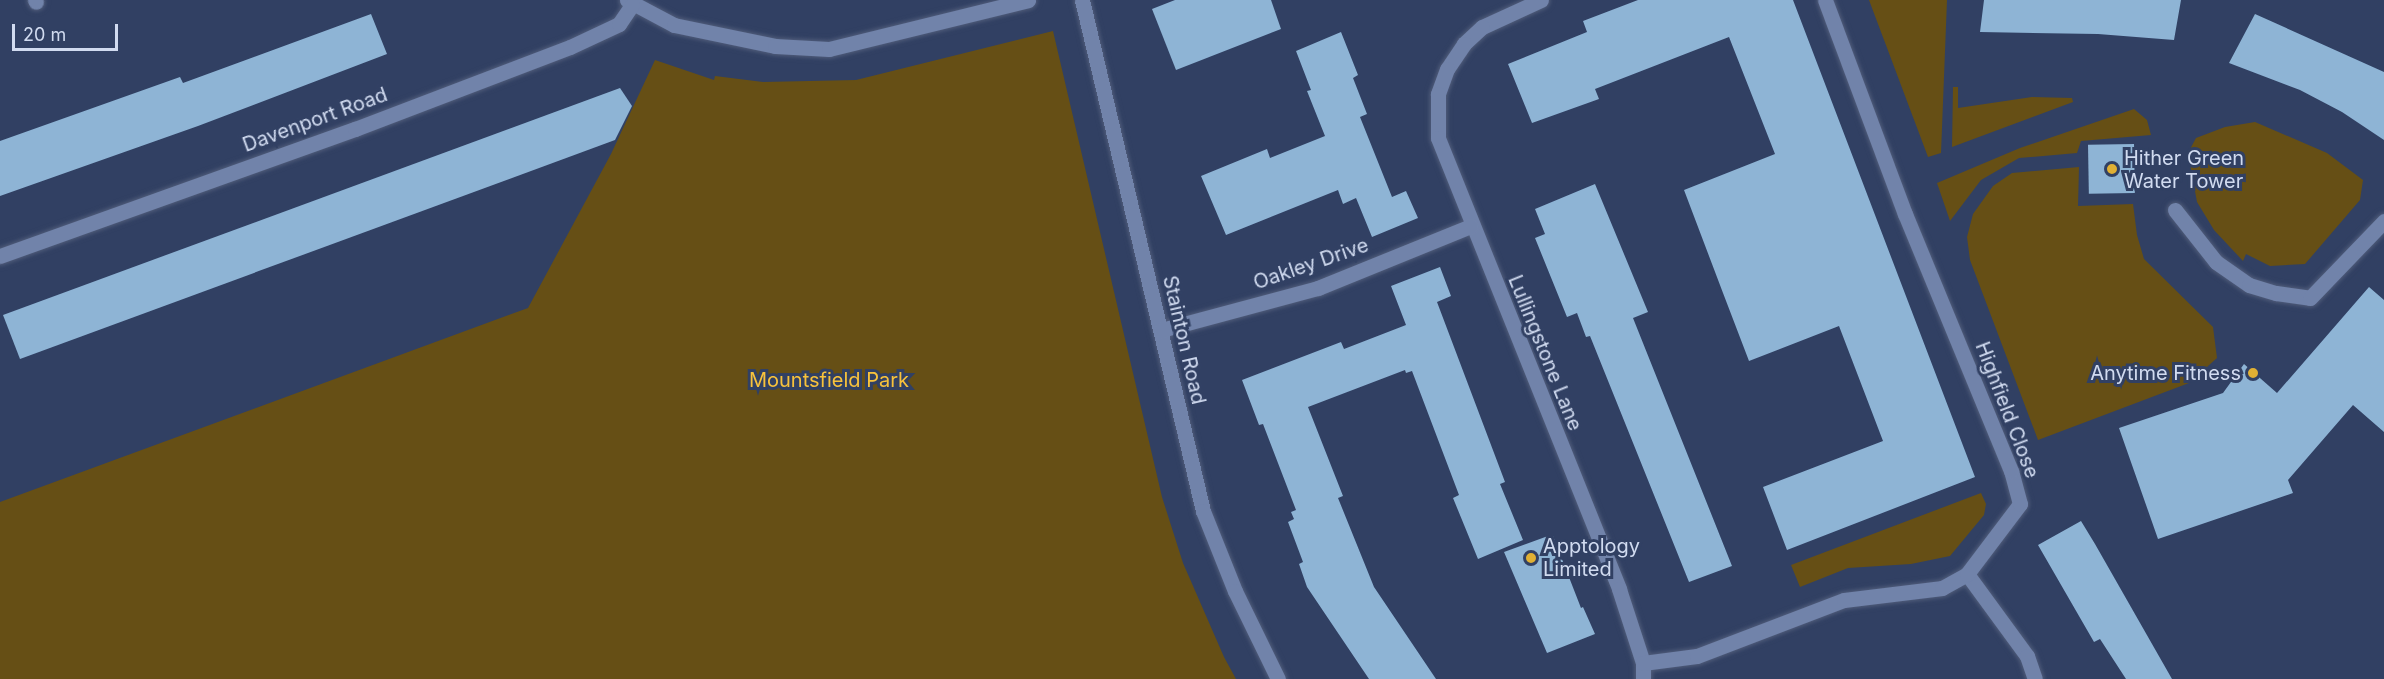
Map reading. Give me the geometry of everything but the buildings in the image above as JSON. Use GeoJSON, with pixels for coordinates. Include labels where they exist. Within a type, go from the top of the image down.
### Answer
{"type":"FeatureCollection","features":[{"type":"Feature","properties":{"kind":"street"},"geometry":{"type":"LineString","coordinates":[[630,2],[674,25],[742,41],[775,46],[829,49],[1028,0]]}},
{"type":"Feature","properties":{"kind":"street","name":"Stainton Road"},"geometry":{"type":"LineString","coordinates":[[1082,0],[1203,511],[1235,591],[1278,679]]}},
{"type":"Feature","properties":{"kind":"street","name":"Lullingstone Lane"},"geometry":{"type":"LineString","coordinates":[[1541,0],[1482,27],[1464,44],[1447,69],[1438,94],[1436,116],[1438,138],[1471,226],[1619,589],[1643,663],[1643,679]]}},
{"type":"Feature","properties":{"kind":"street","name":"Highfield Close"},"geometry":{"type":"LineString","coordinates":[[1643,663],[1697,656],[1844,600],[1942,588],[1967,574],[2020,504],[2011,471],[1905,214],[1826,0]]}},
{"type":"Feature","properties":{"kind":"street","name":"Davenport Road"},"geometry":{"type":"LineString","coordinates":[[0,256],[355,129],[570,47],[619,24],[630,2]]}},
{"type":"Feature","properties":{"kind":"street"},"geometry":{"type":"LineString","coordinates":[[2175,210],[2216,262],[2249,285],[2276,293],[2310,298],[2382,227]]}},
{"type":"Feature","properties":{"kind":"street","name":"Oakley Drive"},"geometry":{"type":"LineString","coordinates":[[1161,330],[1318,288],[1471,226]]}},
{"type":"Feature","properties":{"kind":"street"},"geometry":{"type":"LineString","coordinates":[[1967,574],[2027,656],[2035,679]]}},
{"type":"Feature","properties":{"kind":"green space"},"geometry":{"type":"Polygon","coordinates":[[[1869,0],[1947,0],[1941,153],[1928,157],[1869,0]]]}},
{"type":"Feature","properties":{"kind":"green space","name":"Mountsfield Park"},"geometry":{"type":"Polygon","coordinates":[[[1053,31],[1162,497],[1183,563],[1236,679],[0,679],[0,502],[528,308],[611,154],[655,60],[714,80],[715,76],[763,82],[856,80],[1053,31]]]}},
{"type":"Feature","properties":{"kind":"green space"},"geometry":{"type":"Polygon","coordinates":[[[1953,87],[1958,87],[1958,108],[2032,97],[2072,98],[2073,102],[1952,147],[1953,87]]]}},
{"type":"Feature","properties":{"kind":"green space"},"geometry":{"type":"Polygon","coordinates":[[[2134,109],[2147,120],[2151,135],[2081,141],[2077,153],[2019,158],[1981,180],[1950,221],[1937,183],[2020,148],[2134,109]]]}},
{"type":"Feature","properties":{"kind":"green space"},"geometry":{"type":"Polygon","coordinates":[[[2255,122],[2327,153],[2363,180],[2360,200],[2305,264],[2270,266],[2246,254],[2243,261],[2214,230],[2197,202],[2188,153],[2196,138],[2225,127],[2255,122]]]}},
{"type":"Feature","properties":{"kind":"green space"},"geometry":{"type":"Polygon","coordinates":[[[2079,167],[2078,206],[2133,204],[2137,235],[2144,259],[2213,327],[2217,358],[2189,383],[2038,440],[1970,260],[1967,237],[1973,214],[1993,186],[2012,173],[2079,167]]]}},
{"type":"Feature","properties":{"kind":"green space"},"geometry":{"type":"Polygon","coordinates":[[[1981,493],[1986,504],[1984,515],[1950,556],[1911,564],[1848,568],[1800,587],[1791,565],[1981,493]]]}},
{"type":"Feature","properties":{"kind":"place","name":"Hither Green Water Tower"},"geometry":{"type":"Point","coordinates":[2112,169]}},
{"type":"Feature","properties":{"kind":"place","name":"Anytime Fitness"},"geometry":{"type":"Point","coordinates":[2253,373]}},
{"type":"Feature","properties":{"kind":"place","name":"Apptology Limited"},"geometry":{"type":"Point","coordinates":[1531,558]}}]}
